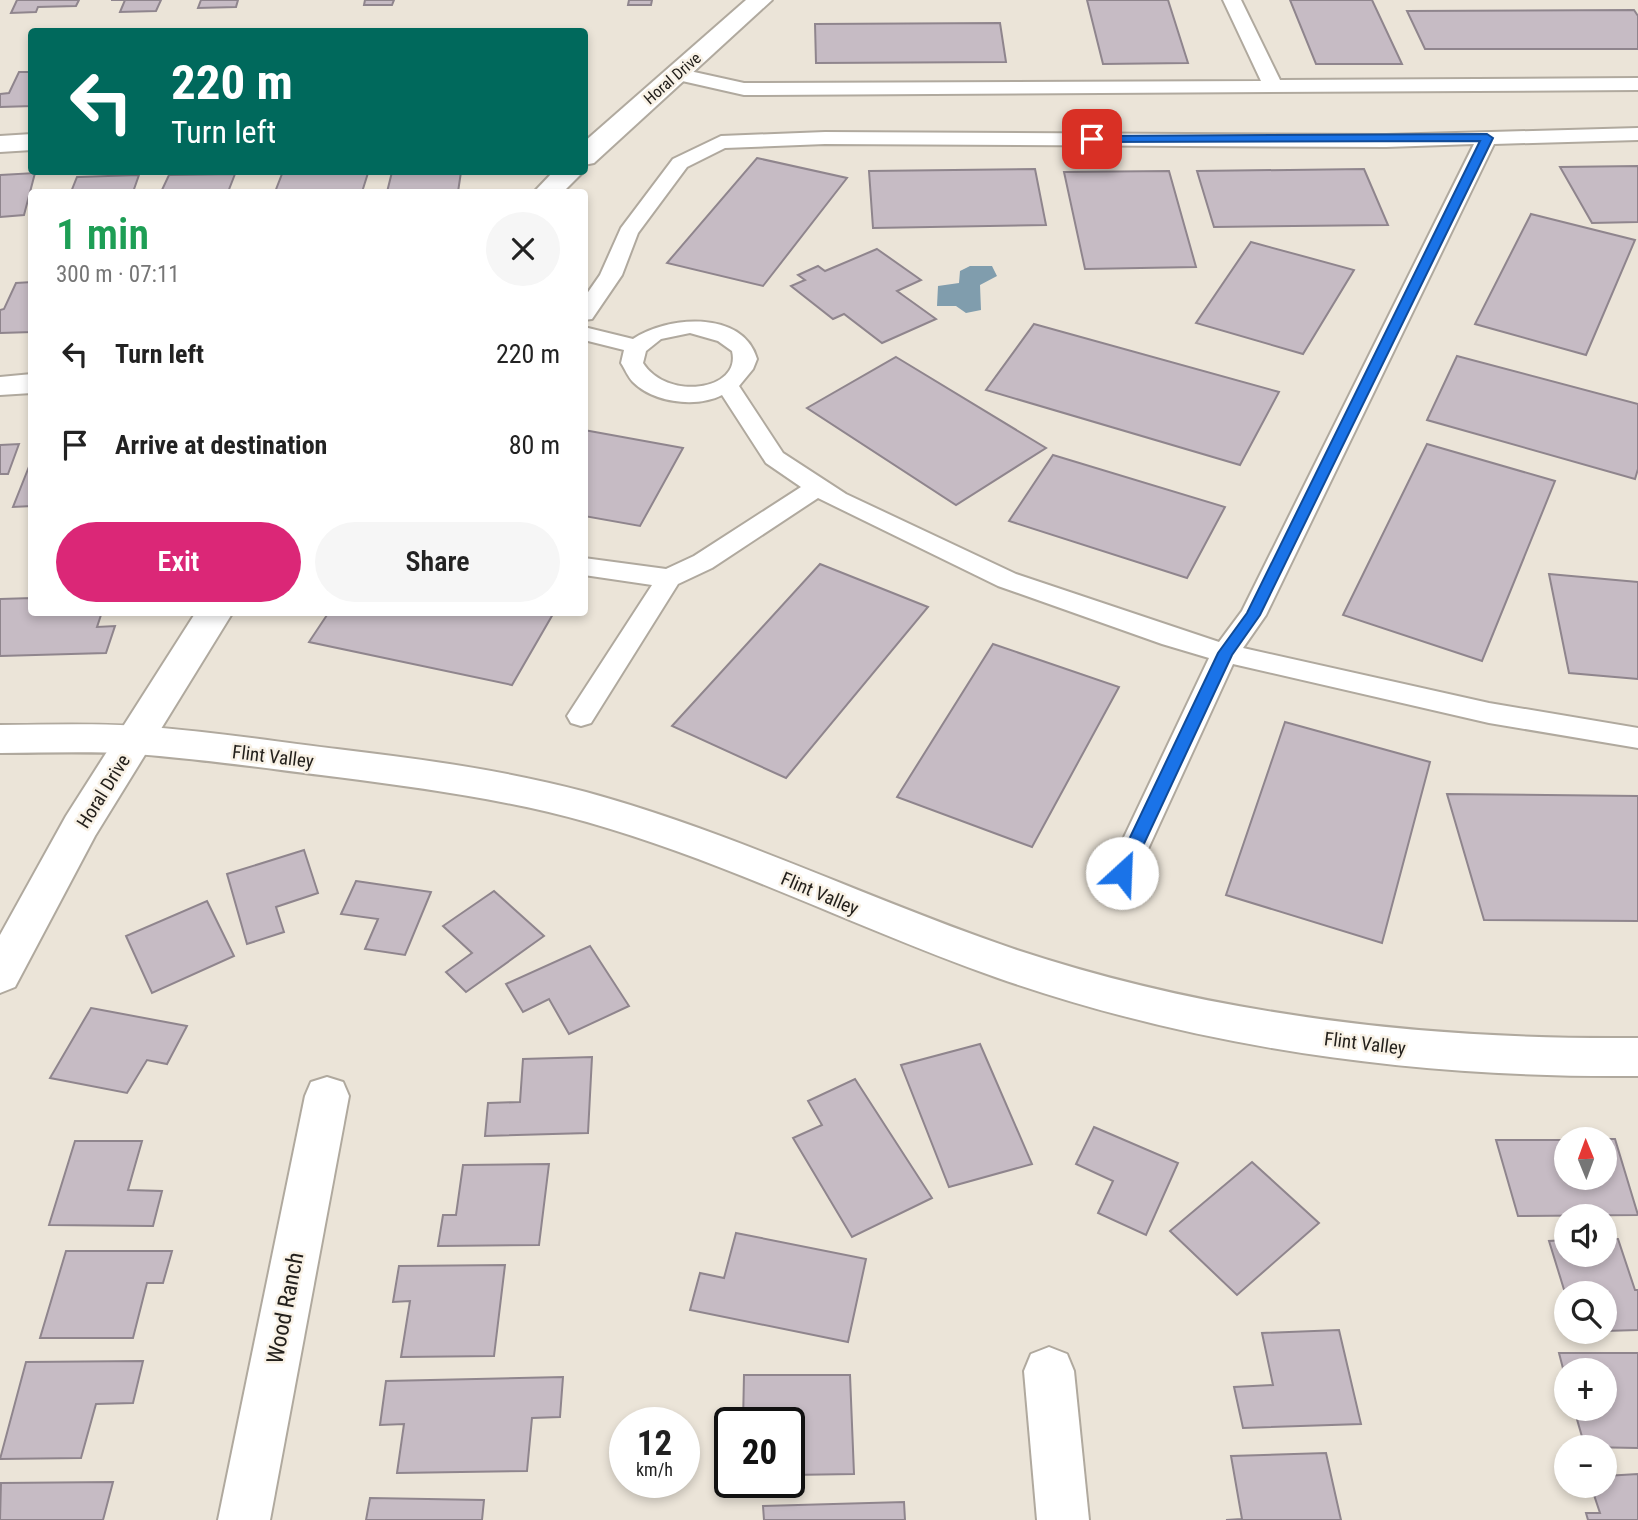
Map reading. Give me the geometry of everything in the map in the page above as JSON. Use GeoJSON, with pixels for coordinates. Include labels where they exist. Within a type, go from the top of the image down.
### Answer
{"type":"FeatureCollection","features":[{"type":"Feature","properties":{"kind":"street","name":"Horal Drive"},"geometry":{"type":"LineString","coordinates":[[591,146],[760,0]]}},
{"type":"Feature","properties":{"kind":"street"},"geometry":{"type":"LineString","coordinates":[[0,144],[28,142]]}},
{"type":"Feature","properties":{"kind":"street"},"geometry":{"type":"LineString","coordinates":[[550,189],[566,175]]}},
{"type":"Feature","properties":{"kind":"street"},"geometry":{"type":"LineString","coordinates":[[0,386],[28,383]]}},
{"type":"Feature","properties":{"kind":"street","name":"Horal Drive"},"geometry":{"type":"LineString","coordinates":[[0,975],[80,827],[212,616]]}},
{"type":"Feature","properties":{"kind":"street","name":"Flint Valley"},"geometry":{"type":"LineString","coordinates":[[0,739],[135,740],[469,781],[585,806],[698,841],[871,914],[1016,967],[1173,1011],[1338,1041],[1445,1053],[1571,1060],[1638,1058]]}},
{"type":"Feature","properties":{"kind":"street","name":"Wood Ranch"},"geometry":{"type":"LineString","coordinates":[[243,1520],[327,1096]]}},
{"type":"Feature","properties":{"kind":"street"},"geometry":{"type":"LineString","coordinates":[[1049,1371],[1063,1520]]}},
{"type":"Feature","properties":{"kind":"lane"},"geometry":{"type":"LineString","coordinates":[[1232,0],[1273,86]]}},
{"type":"Feature","properties":{"kind":"lane"},"geometry":{"type":"LineString","coordinates":[[676,74],[744,89],[1638,84]]}},
{"type":"Feature","properties":{"kind":"lane"},"geometry":{"type":"LineString","coordinates":[[588,308],[611,275],[628,233],[680,163],[721,142],[825,138],[1359,141],[1638,134]]}},
{"type":"Feature","properties":{"kind":"lane"},"geometry":{"type":"LineString","coordinates":[[1122,873],[1225,653],[1253,615],[1487,138]]}},
{"type":"Feature","properties":{"kind":"lane"},"geometry":{"type":"LineString","coordinates":[[690,326],[721,332],[741,346],[745,359],[740,373],[727,384],[708,392],[663,392],[645,384],[634,373],[631,360],[636,347],[649,336],[668,329],[690,326]]}},
{"type":"Feature","properties":{"kind":"lane"},"geometry":{"type":"LineString","coordinates":[[588,334],[636,347]]}},
{"type":"Feature","properties":{"kind":"lane"},"geometry":{"type":"LineString","coordinates":[[727,384],[774,458],[837,500],[1007,580],[1171,638],[1225,653],[1489,713],[1638,738]]}},
{"type":"Feature","properties":{"kind":"lane"},"geometry":{"type":"LineString","coordinates":[[588,567],[669,578],[703,562],[818,487]]}},
{"type":"Feature","properties":{"kind":"lane"},"geometry":{"type":"LineString","coordinates":[[582,716],[669,578]]}},
{"type":"Feature","properties":{"kind":"water"},"geometry":{"type":"Polygon","coordinates":[[[970,266],[992,266],[997,276],[980,285],[981,310],[966,313],[956,306],[937,306],[938,286],[959,283],[960,271],[970,266]]]}},
{"type":"Feature","properties":{"kind":"building"},"geometry":{"type":"Polygon","coordinates":[[[17,0],[79,0],[76,6],[38,7],[36,12],[11,13],[17,0]]]}},
{"type":"Feature","properties":{"kind":"building"},"geometry":{"type":"Polygon","coordinates":[[[125,0],[161,0],[156,11],[120,12],[125,0]]]}},
{"type":"Feature","properties":{"kind":"building"},"geometry":{"type":"Polygon","coordinates":[[[201,0],[238,0],[236,7],[198,8],[201,0]]]}},
{"type":"Feature","properties":{"kind":"building"},"geometry":{"type":"Polygon","coordinates":[[[365,0],[394,0],[392,5],[364,5],[365,0]]]}},
{"type":"Feature","properties":{"kind":"building"},"geometry":{"type":"Polygon","coordinates":[[[629,0],[652,0],[651,5],[628,5],[629,0]]]}},
{"type":"Feature","properties":{"kind":"building"},"geometry":{"type":"Polygon","coordinates":[[[1087,0],[1168,0],[1188,63],[1103,64],[1087,0]]]}},
{"type":"Feature","properties":{"kind":"building"},"geometry":{"type":"Polygon","coordinates":[[[1290,0],[1372,0],[1402,64],[1316,64],[1290,0]]]}},
{"type":"Feature","properties":{"kind":"building"},"geometry":{"type":"Polygon","coordinates":[[[1634,10],[1638,16],[1638,49],[1425,49],[1407,11],[1634,10]]]}},
{"type":"Feature","properties":{"kind":"building"},"geometry":{"type":"Polygon","coordinates":[[[1000,23],[1006,62],[816,63],[815,24],[1000,23]]]}},
{"type":"Feature","properties":{"kind":"building"},"geometry":{"type":"Polygon","coordinates":[[[19,72],[28,72],[28,106],[0,107],[0,94],[9,93],[19,72]]]}},
{"type":"Feature","properties":{"kind":"building"},"geometry":{"type":"Polygon","coordinates":[[[757,158],[847,178],[763,286],[667,263],[757,158]]]}},
{"type":"Feature","properties":{"kind":"building"},"geometry":{"type":"Polygon","coordinates":[[[1638,166],[1638,222],[1592,223],[1560,167],[1638,166]]]}},
{"type":"Feature","properties":{"kind":"building"},"geometry":{"type":"Polygon","coordinates":[[[1035,169],[1046,225],[873,228],[869,171],[1035,169]]]}},
{"type":"Feature","properties":{"kind":"building"},"geometry":{"type":"Polygon","coordinates":[[[1364,169],[1388,225],[1214,227],[1197,171],[1364,169]]]}},
{"type":"Feature","properties":{"kind":"building"},"geometry":{"type":"Polygon","coordinates":[[[1169,171],[1196,267],[1085,269],[1064,172],[1169,171]]]}},
{"type":"Feature","properties":{"kind":"building"},"geometry":{"type":"Polygon","coordinates":[[[0,175],[34,175],[31,189],[28,189],[24,215],[0,217],[0,175]]]}},
{"type":"Feature","properties":{"kind":"building"},"geometry":{"type":"Polygon","coordinates":[[[139,175],[134,189],[72,189],[77,177],[139,175]]]}},
{"type":"Feature","properties":{"kind":"building"},"geometry":{"type":"Polygon","coordinates":[[[169,175],[235,175],[229,189],[162,189],[169,175]]]}},
{"type":"Feature","properties":{"kind":"building"},"geometry":{"type":"Polygon","coordinates":[[[282,175],[367,175],[363,189],[276,189],[282,175]]]}},
{"type":"Feature","properties":{"kind":"building"},"geometry":{"type":"Polygon","coordinates":[[[391,175],[461,175],[458,189],[388,189],[391,175]]]}},
{"type":"Feature","properties":{"kind":"building"},"geometry":{"type":"Polygon","coordinates":[[[1531,214],[1635,240],[1586,355],[1475,324],[1531,214]]]}},
{"type":"Feature","properties":{"kind":"building"},"geometry":{"type":"Polygon","coordinates":[[[1251,242],[1354,270],[1303,354],[1196,323],[1251,242]]]}},
{"type":"Feature","properties":{"kind":"building"},"geometry":{"type":"Polygon","coordinates":[[[877,249],[921,280],[897,291],[936,319],[882,343],[844,314],[833,319],[791,286],[805,280],[798,275],[818,266],[825,271],[877,249]]]}},
{"type":"Feature","properties":{"kind":"building"},"geometry":{"type":"Polygon","coordinates":[[[28,282],[28,332],[0,333],[0,310],[4,309],[16,283],[28,282]]]}},
{"type":"Feature","properties":{"kind":"building"},"geometry":{"type":"Polygon","coordinates":[[[1034,324],[1279,392],[1240,465],[986,390],[1034,324]]]}},
{"type":"Feature","properties":{"kind":"building"},"geometry":{"type":"Polygon","coordinates":[[[1457,356],[1638,404],[1638,469],[1635,479],[1427,420],[1457,356]]]}},
{"type":"Feature","properties":{"kind":"building"},"geometry":{"type":"Polygon","coordinates":[[[896,357],[1046,448],[956,505],[807,408],[896,357]]]}},
{"type":"Feature","properties":{"kind":"building"},"geometry":{"type":"Polygon","coordinates":[[[588,431],[683,448],[640,526],[588,517],[588,431]]]}},
{"type":"Feature","properties":{"kind":"building"},"geometry":{"type":"Polygon","coordinates":[[[19,444],[8,474],[0,474],[0,445],[19,444]]]}},
{"type":"Feature","properties":{"kind":"building"},"geometry":{"type":"Polygon","coordinates":[[[1427,444],[1555,481],[1482,661],[1343,615],[1427,444]]]}},
{"type":"Feature","properties":{"kind":"building"},"geometry":{"type":"Polygon","coordinates":[[[1053,455],[1225,507],[1187,578],[1009,521],[1053,455]]]}},
{"type":"Feature","properties":{"kind":"building"},"geometry":{"type":"Polygon","coordinates":[[[28,469],[28,506],[13,507],[28,469]]]}},
{"type":"Feature","properties":{"kind":"building"},"geometry":{"type":"Polygon","coordinates":[[[820,564],[928,607],[786,778],[672,726],[820,564]]]}},
{"type":"Feature","properties":{"kind":"building"},"geometry":{"type":"Polygon","coordinates":[[[1549,574],[1638,582],[1638,679],[1569,673],[1549,574]]]}},
{"type":"Feature","properties":{"kind":"building"},"geometry":{"type":"Polygon","coordinates":[[[28,598],[28,616],[101,616],[97,627],[115,626],[106,653],[0,656],[0,599],[28,598]]]}},
{"type":"Feature","properties":{"kind":"building"},"geometry":{"type":"Polygon","coordinates":[[[326,616],[552,616],[512,685],[309,642],[326,616]]]}},
{"type":"Feature","properties":{"kind":"building"},"geometry":{"type":"Polygon","coordinates":[[[993,644],[1119,687],[1032,847],[897,797],[993,644]]]}},
{"type":"Feature","properties":{"kind":"building"},"geometry":{"type":"Polygon","coordinates":[[[1285,722],[1430,762],[1382,943],[1226,895],[1285,722]]]}},
{"type":"Feature","properties":{"kind":"building"},"geometry":{"type":"Polygon","coordinates":[[[1447,794],[1638,796],[1638,921],[1484,920],[1447,794]]]}},
{"type":"Feature","properties":{"kind":"building"},"geometry":{"type":"Polygon","coordinates":[[[304,850],[318,893],[276,907],[284,932],[247,944],[227,874],[304,850]]]}},
{"type":"Feature","properties":{"kind":"building"},"geometry":{"type":"Polygon","coordinates":[[[356,881],[431,892],[405,955],[365,949],[378,919],[341,914],[356,881]]]}},
{"type":"Feature","properties":{"kind":"building"},"geometry":{"type":"Polygon","coordinates":[[[494,891],[544,936],[466,992],[446,972],[472,953],[443,926],[494,891]]]}},
{"type":"Feature","properties":{"kind":"building"},"geometry":{"type":"Polygon","coordinates":[[[207,901],[234,956],[152,993],[126,936],[207,901]]]}},
{"type":"Feature","properties":{"kind":"building"},"geometry":{"type":"Polygon","coordinates":[[[590,946],[629,1006],[569,1034],[549,999],[523,1012],[506,984],[590,946]]]}},
{"type":"Feature","properties":{"kind":"building"},"geometry":{"type":"Polygon","coordinates":[[[91,1008],[187,1026],[167,1064],[147,1060],[127,1093],[50,1078],[91,1008]]]}},
{"type":"Feature","properties":{"kind":"building"},"geometry":{"type":"Polygon","coordinates":[[[980,1044],[1032,1164],[949,1187],[901,1065],[980,1044]]]}},
{"type":"Feature","properties":{"kind":"building"},"geometry":{"type":"Polygon","coordinates":[[[592,1057],[588,1133],[485,1136],[488,1103],[520,1102],[523,1059],[592,1057]]]}},
{"type":"Feature","properties":{"kind":"building"},"geometry":{"type":"Polygon","coordinates":[[[855,1079],[932,1198],[852,1237],[793,1138],[822,1125],[808,1101],[855,1079]]]}},
{"type":"Feature","properties":{"kind":"building"},"geometry":{"type":"Polygon","coordinates":[[[1094,1127],[1178,1163],[1146,1235],[1098,1213],[1113,1181],[1076,1164],[1094,1127]]]}},
{"type":"Feature","properties":{"kind":"building"},"geometry":{"type":"Polygon","coordinates":[[[1496,1140],[1554,1140],[1554,1190],[1617,1190],[1617,1146],[1638,1215],[1617,1215],[1617,1204],[1554,1204],[1554,1216],[1518,1216],[1496,1140]]]}},
{"type":"Feature","properties":{"kind":"building"},"geometry":{"type":"Polygon","coordinates":[[[75,1141],[142,1141],[128,1190],[162,1191],[153,1226],[49,1225],[75,1141]]]}},
{"type":"Feature","properties":{"kind":"building"},"geometry":{"type":"Polygon","coordinates":[[[1252,1162],[1319,1223],[1237,1295],[1170,1231],[1252,1162]]]}},
{"type":"Feature","properties":{"kind":"building"},"geometry":{"type":"Polygon","coordinates":[[[549,1164],[539,1245],[438,1246],[443,1215],[456,1215],[463,1165],[549,1164]]]}},
{"type":"Feature","properties":{"kind":"building"},"geometry":{"type":"Polygon","coordinates":[[[736,1233],[866,1259],[848,1342],[690,1310],[700,1273],[724,1278],[736,1233]]]}},
{"type":"Feature","properties":{"kind":"building"},"geometry":{"type":"Polygon","coordinates":[[[1618,1239],[1635,1290],[1638,1290],[1638,1330],[1617,1331],[1617,1281],[1561,1281],[1557,1267],[1617,1267],[1618,1239]]]}},
{"type":"Feature","properties":{"kind":"building"},"geometry":{"type":"Polygon","coordinates":[[[1549,1241],[1554,1241],[1554,1257],[1549,1241]]]}},
{"type":"Feature","properties":{"kind":"building"},"geometry":{"type":"Polygon","coordinates":[[[66,1251],[172,1251],[163,1283],[147,1283],[133,1338],[40,1338],[66,1251]]]}},
{"type":"Feature","properties":{"kind":"building"},"geometry":{"type":"Polygon","coordinates":[[[505,1265],[494,1356],[401,1357],[410,1301],[393,1302],[399,1266],[505,1265]]]}},
{"type":"Feature","properties":{"kind":"building"},"geometry":{"type":"Polygon","coordinates":[[[1339,1330],[1361,1424],[1243,1428],[1234,1387],[1273,1385],[1262,1333],[1339,1330]]]}},
{"type":"Feature","properties":{"kind":"building"},"geometry":{"type":"Polygon","coordinates":[[[1559,1353],[1638,1353],[1638,1448],[1617,1448],[1617,1435],[1582,1435],[1577,1421],[1617,1421],[1617,1358],[1560,1358],[1559,1353]]]}},
{"type":"Feature","properties":{"kind":"building"},"geometry":{"type":"Polygon","coordinates":[[[143,1361],[133,1403],[96,1404],[81,1458],[0,1459],[26,1362],[143,1361]]]}},
{"type":"Feature","properties":{"kind":"building"},"geometry":{"type":"Polygon","coordinates":[[[744,1375],[850,1375],[854,1474],[805,1475],[805,1407],[743,1407],[744,1375]]]}},
{"type":"Feature","properties":{"kind":"building"},"geometry":{"type":"Polygon","coordinates":[[[563,1377],[560,1417],[532,1418],[527,1471],[397,1473],[404,1424],[380,1425],[386,1381],[563,1377]]]}},
{"type":"Feature","properties":{"kind":"building"},"geometry":{"type":"Polygon","coordinates":[[[1326,1453],[1341,1520],[1226,1520],[1242,1519],[1231,1456],[1326,1453]]]}},
{"type":"Feature","properties":{"kind":"building"},"geometry":{"type":"Polygon","coordinates":[[[1638,1474],[1638,1520],[1588,1520],[1586,1513],[1600,1513],[1595,1498],[1617,1498],[1617,1475],[1638,1474]]]}},
{"type":"Feature","properties":{"kind":"building"},"geometry":{"type":"Polygon","coordinates":[[[113,1482],[103,1520],[0,1520],[1,1483],[113,1482]]]}},
{"type":"Feature","properties":{"kind":"building"},"geometry":{"type":"Polygon","coordinates":[[[370,1498],[484,1500],[482,1520],[366,1520],[370,1498]]]}},
{"type":"Feature","properties":{"kind":"building"},"geometry":{"type":"Polygon","coordinates":[[[904,1502],[905,1520],[764,1520],[763,1506],[904,1502]]]}},
{"type":"Feature","properties":{"kind":"route"},"geometry":{"type":"LineString","coordinates":[[1092,139],[1386,141],[1487,138],[1253,615],[1225,653],[1122,873]]}}]}
